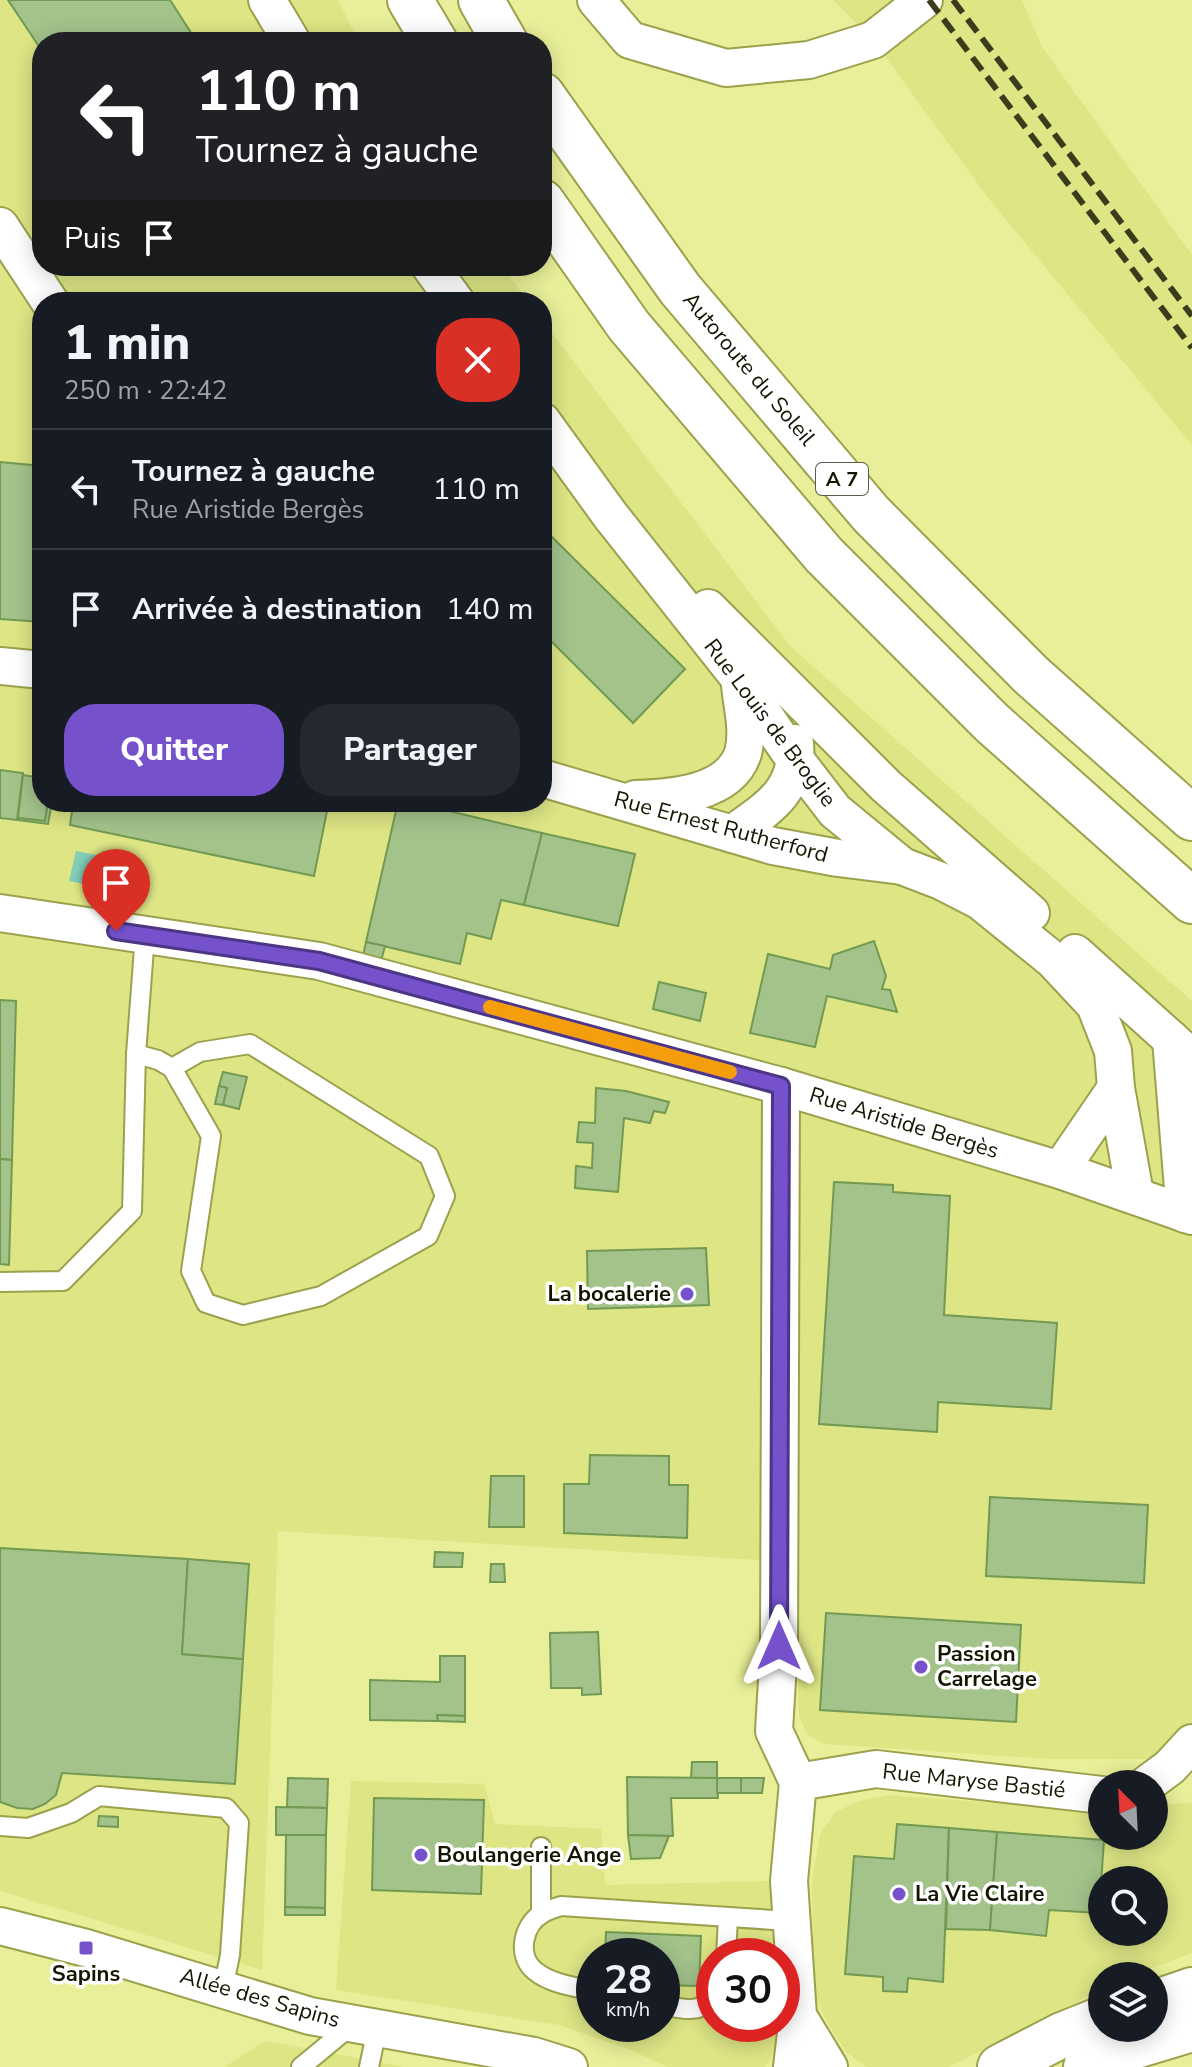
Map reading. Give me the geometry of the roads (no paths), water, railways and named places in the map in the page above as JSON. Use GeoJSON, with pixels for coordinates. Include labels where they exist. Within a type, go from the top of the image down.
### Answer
{"type":"FeatureCollection","features":[{"type":"Feature","properties":{"kind":"main road"},"geometry":{"type":"LineString","coordinates":[[410,0],[429,32]]}},
{"type":"Feature","properties":{"kind":"main road"},"geometry":{"type":"LineString","coordinates":[[481,0],[499,32]]}},
{"type":"Feature","properties":{"kind":"main road","name":"Autoroute du Soleil"},"geometry":{"type":"LineString","coordinates":[[552,109],[680,289],[871,514],[1031,675],[1192,818]]}},
{"type":"Feature","properties":{"kind":"main road","name":"A 7"},"geometry":{"type":"LineString","coordinates":[[552,216],[629,326],[824,555],[991,722],[1192,901]]}},
{"type":"Feature","properties":{"kind":"main road"},"geometry":{"type":"LineString","coordinates":[[1168,1998],[1192,1990]]}},
{"type":"Feature","properties":{"kind":"main road"},"geometry":{"type":"LineString","coordinates":[[1000,2067],[1088,2025]]}},
{"type":"Feature","properties":{"kind":"main road"},"geometry":{"type":"LineString","coordinates":[[1086,2067],[1119,2051],[1192,2029]]}},
{"type":"Feature","properties":{"kind":"street"},"geometry":{"type":"LineString","coordinates":[[267,0],[286,32]]}},
{"type":"Feature","properties":{"kind":"street"},"geometry":{"type":"LineString","coordinates":[[596,0],[630,40],[726,68],[809,60],[873,40],[924,0]]}},
{"type":"Feature","properties":{"kind":"street"},"geometry":{"type":"LineString","coordinates":[[0,226],[32,275]]}},
{"type":"Feature","properties":{"kind":"street","name":"Rue Louis de Broglie"},"geometry":{"type":"LineString","coordinates":[[552,435],[610,515],[740,679],[835,811],[902,866],[980,901],[1053,960],[1095,1005],[1113,1051],[1116,1088],[1135,1194]]}},
{"type":"Feature","properties":{"kind":"street"},"geometry":{"type":"LineString","coordinates":[[610,515],[625,518],[708,609],[886,786],[1182,1049],[1189,1215],[1060,1170],[1116,1088]]}},
{"type":"Feature","properties":{"kind":"street"},"geometry":{"type":"LineString","coordinates":[[0,666],[32,669]]}},
{"type":"Feature","properties":{"kind":"street"},"geometry":{"type":"LineString","coordinates":[[727,777],[742,755],[746,727],[740,679]]}},
{"type":"Feature","properties":{"kind":"street"},"geometry":{"type":"LineString","coordinates":[[732,834],[769,809],[790,782],[797,762],[789,689]]}},
{"type":"Feature","properties":{"kind":"street"},"geometry":{"type":"LineString","coordinates":[[613,800],[692,794],[727,777],[797,762],[826,762],[886,786]]}},
{"type":"Feature","properties":{"kind":"street","name":"Rue Ernest Rutherford"},"geometry":{"type":"LineString","coordinates":[[552,781],[786,848],[902,866]]}},
{"type":"Feature","properties":{"kind":"street","name":"Rue Aristide Bergès"},"geometry":{"type":"LineString","coordinates":[[0,913],[319,961],[781,1086],[1060,1170]]}},
{"type":"Feature","properties":{"kind":"street"},"geometry":{"type":"LineString","coordinates":[[781,1086],[779,1646],[774,1731],[798,1782],[789,1881],[791,1938]]}},
{"type":"Feature","properties":{"kind":"street"},"geometry":{"type":"LineString","coordinates":[[1166,1770],[1192,1743]]}},
{"type":"Feature","properties":{"kind":"street","name":"Rue Maryse Bastié"},"geometry":{"type":"LineString","coordinates":[[798,1782],[876,1769],[1088,1793]]}},
{"type":"Feature","properties":{"kind":"street","name":"Allée des Sapins"},"geometry":{"type":"LineString","coordinates":[[0,1926],[280,2008],[534,2056],[569,2067]]}},
{"type":"Feature","properties":{"kind":"street"},"geometry":{"type":"LineString","coordinates":[[800,2019],[829,2067]]}},
{"type":"Feature","properties":{"kind":"street"},"geometry":{"type":"LineString","coordinates":[[792,2067],[795,2042]]}},
{"type":"Feature","properties":{"kind":"lane"},"geometry":{"type":"LineString","coordinates":[[0,1282],[63,1281],[132,1211],[136,1054],[145,935]]}},
{"type":"Feature","properties":{"kind":"lane"},"geometry":{"type":"LineString","coordinates":[[136,1054],[172,1068],[211,1136],[191,1271],[206,1303],[243,1315],[321,1296],[428,1236],[445,1196],[429,1156],[250,1044],[200,1052],[172,1068]]}},
{"type":"Feature","properties":{"kind":"lane"},"geometry":{"type":"LineString","coordinates":[[0,1826],[28,1828],[71,1813],[99,1796],[226,1808],[239,1823],[230,1955],[223,1989]]}},
{"type":"Feature","properties":{"kind":"lane"},"geometry":{"type":"LineString","coordinates":[[541,1847],[541,1913]]}},
{"type":"Feature","properties":{"kind":"lane"},"geometry":{"type":"LineString","coordinates":[[576,1988],[563,1985],[535,1971],[526,1960],[524,1945],[528,1929],[541,1913],[561,1906],[789,1921]]}},
{"type":"Feature","properties":{"kind":"lane"},"geometry":{"type":"LineString","coordinates":[[727,1938],[728,1917]]}},
{"type":"Feature","properties":{"kind":"lane"},"geometry":{"type":"LineString","coordinates":[[301,2067],[365,2026],[369,2067]]}},
{"type":"Feature","properties":{"kind":"water"},"geometry":{"type":"Polygon","coordinates":[[[76,851],[132,862],[126,893],[69,881],[76,851]]]}},
{"type":"Feature","properties":{"kind":"railway"},"geometry":{"type":"LineString","coordinates":[[929,0],[1192,348]]}},
{"type":"Feature","properties":{"kind":"railway"},"geometry":{"type":"LineString","coordinates":[[953,0],[1192,316]]}},
{"type":"Feature","properties":{"kind":"place","name":"La bocalerie"},"geometry":{"type":"Point","coordinates":[687,1294]}},
{"type":"Feature","properties":{"kind":"place","name":"Passion Carrelage"},"geometry":{"type":"Point","coordinates":[921,1667]}},
{"type":"Feature","properties":{"kind":"place","name":"Boulangerie Ange"},"geometry":{"type":"Point","coordinates":[421,1855]}},
{"type":"Feature","properties":{"kind":"place","name":"La Vie Claire"},"geometry":{"type":"Point","coordinates":[899,1894]}},
{"type":"Feature","properties":{"kind":"place","name":"Sapins"},"geometry":{"type":"Point","coordinates":[86,1948]}}]}
